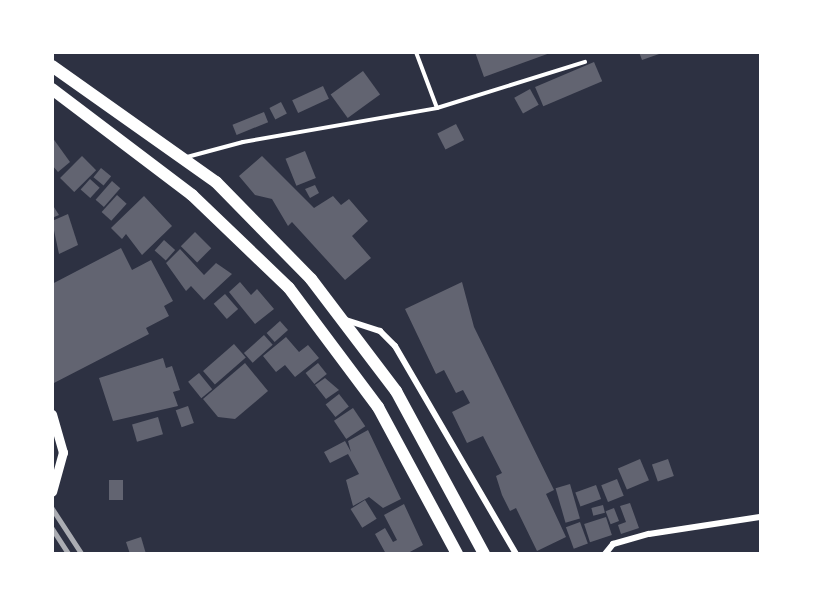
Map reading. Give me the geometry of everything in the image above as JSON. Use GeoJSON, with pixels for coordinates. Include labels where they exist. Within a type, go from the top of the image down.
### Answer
{"type":"FeatureCollection","features":[{"type":"Feature","properties":{"kind":"highway"},"geometry":{"type":"LineString","coordinates":[[52,66],[185,158],[254,216],[346,320],[416,423],[484,554]]}},
{"type":"Feature","properties":{"kind":"highway"},"geometry":{"type":"LineString","coordinates":[[52,89],[192,195],[289,288],[378,406],[457,554]]}},
{"type":"Feature","properties":{"kind":"street"},"geometry":{"type":"LineString","coordinates":[[346,320],[380,331],[395,346],[516,554]]}},
{"type":"Feature","properties":{"kind":"street"},"geometry":{"type":"LineString","coordinates":[[52,414],[63,452],[52,492]]}},
{"type":"Feature","properties":{"kind":"street"},"geometry":{"type":"LineString","coordinates":[[605,554],[613,544],[649,534],[760,517]]}},
{"type":"Feature","properties":{"kind":"lane"},"geometry":{"type":"LineString","coordinates":[[416,52],[437,108]]}},
{"type":"Feature","properties":{"kind":"lane"},"geometry":{"type":"LineString","coordinates":[[185,158],[243,142],[437,108],[585,62]]}},
{"type":"Feature","properties":{"kind":"building"},"geometry":{"type":"Polygon","coordinates":[[[475,52],[550,52],[550,53],[484,77],[475,52]]]}},
{"type":"Feature","properties":{"kind":"building"},"geometry":{"type":"Polygon","coordinates":[[[639,52],[662,52],[662,53],[642,60],[639,52]]]}},
{"type":"Feature","properties":{"kind":"building"},"geometry":{"type":"Polygon","coordinates":[[[594,62],[602,81],[543,106],[535,87],[594,62]]]}},
{"type":"Feature","properties":{"kind":"building"},"geometry":{"type":"Polygon","coordinates":[[[363,71],[380,94],[348,118],[331,95],[363,71]]]}},
{"type":"Feature","properties":{"kind":"building"},"geometry":{"type":"Polygon","coordinates":[[[323,86],[329,99],[298,113],[292,100],[323,86]]]}},
{"type":"Feature","properties":{"kind":"building"},"geometry":{"type":"Polygon","coordinates":[[[530,89],[539,105],[523,113],[514,98],[530,89]]]}},
{"type":"Feature","properties":{"kind":"building"},"geometry":{"type":"Polygon","coordinates":[[[281,102],[287,114],[275,119],[269,108],[281,102]]]}},
{"type":"Feature","properties":{"kind":"building"},"geometry":{"type":"Polygon","coordinates":[[[264,112],[268,122],[237,135],[232,125],[264,112]]]}},
{"type":"Feature","properties":{"kind":"building"},"geometry":{"type":"Polygon","coordinates":[[[456,124],[464,140],[445,150],[437,134],[456,124]]]}},
{"type":"Feature","properties":{"kind":"building"},"geometry":{"type":"Polygon","coordinates":[[[52,137],[70,162],[58,172],[52,165],[52,137]]]}},
{"type":"Feature","properties":{"kind":"building"},"geometry":{"type":"Polygon","coordinates":[[[305,151],[316,178],[296,186],[286,159],[305,151]]]}},
{"type":"Feature","properties":{"kind":"building"},"geometry":{"type":"Polygon","coordinates":[[[82,156],[96,170],[74,192],[60,178],[82,156]]]}},
{"type":"Feature","properties":{"kind":"building"},"geometry":{"type":"Polygon","coordinates":[[[262,156],[314,208],[333,196],[341,205],[349,199],[368,221],[352,236],[371,258],[345,280],[292,222],[288,226],[272,199],[255,195],[239,176],[262,156]]]}},
{"type":"Feature","properties":{"kind":"building"},"geometry":{"type":"Polygon","coordinates":[[[101,168],[111,176],[104,186],[93,177],[101,168]]]}},
{"type":"Feature","properties":{"kind":"building"},"geometry":{"type":"Polygon","coordinates":[[[90,179],[100,188],[90,198],[81,189],[90,179]]]}},
{"type":"Feature","properties":{"kind":"building"},"geometry":{"type":"Polygon","coordinates":[[[112,181],[120,188],[104,207],[96,200],[112,181]]]}},
{"type":"Feature","properties":{"kind":"building"},"geometry":{"type":"Polygon","coordinates":[[[315,185],[319,193],[310,198],[305,189],[315,185]]]}},
{"type":"Feature","properties":{"kind":"building"},"geometry":{"type":"Polygon","coordinates":[[[117,195],[127,204],[111,221],[102,212],[117,195]]]}},
{"type":"Feature","properties":{"kind":"building"},"geometry":{"type":"Polygon","coordinates":[[[144,196],[172,226],[142,255],[126,234],[122,239],[111,228],[144,196]]]}},
{"type":"Feature","properties":{"kind":"building"},"geometry":{"type":"Polygon","coordinates":[[[52,204],[59,215],[52,218],[52,204]]]}},
{"type":"Feature","properties":{"kind":"building"},"geometry":{"type":"Polygon","coordinates":[[[68,214],[78,245],[59,254],[52,221],[68,214]]]}},
{"type":"Feature","properties":{"kind":"building"},"geometry":{"type":"Polygon","coordinates":[[[195,232],[211,248],[197,262],[181,246],[195,232]]]}},
{"type":"Feature","properties":{"kind":"building"},"geometry":{"type":"Polygon","coordinates":[[[164,240],[175,250],[166,260],[155,250],[164,240]]]}},
{"type":"Feature","properties":{"kind":"building"},"geometry":{"type":"Polygon","coordinates":[[[121,248],[132,270],[151,260],[173,301],[164,306],[169,316],[146,328],[149,334],[52,384],[52,284],[121,248]]]}},
{"type":"Feature","properties":{"kind":"building"},"geometry":{"type":"Polygon","coordinates":[[[180,249],[204,275],[216,263],[232,274],[204,300],[191,286],[186,291],[166,263],[180,249]]]}},
{"type":"Feature","properties":{"kind":"building"},"geometry":{"type":"Polygon","coordinates":[[[240,282],[251,295],[257,289],[274,309],[255,324],[229,292],[240,282]]]}},
{"type":"Feature","properties":{"kind":"building"},"geometry":{"type":"Polygon","coordinates":[[[462,282],[474,327],[554,490],[546,494],[566,537],[537,551],[516,508],[510,511],[502,495],[496,476],[502,473],[483,436],[467,443],[452,412],[470,403],[463,390],[456,393],[444,370],[436,374],[405,309],[462,282]]]}},
{"type":"Feature","properties":{"kind":"building"},"geometry":{"type":"Polygon","coordinates":[[[225,294],[238,309],[227,319],[214,304],[225,294]]]}},
{"type":"Feature","properties":{"kind":"building"},"geometry":{"type":"Polygon","coordinates":[[[280,321],[288,330],[275,342],[267,333],[280,321]]]}},
{"type":"Feature","properties":{"kind":"building"},"geometry":{"type":"Polygon","coordinates":[[[264,335],[273,345],[253,363],[244,353],[264,335]]]}},
{"type":"Feature","properties":{"kind":"building"},"geometry":{"type":"Polygon","coordinates":[[[286,337],[299,352],[308,345],[319,358],[295,377],[285,365],[276,372],[263,356],[286,337]]]}},
{"type":"Feature","properties":{"kind":"building"},"geometry":{"type":"Polygon","coordinates":[[[234,344],[246,358],[215,384],[203,371],[234,344]]]}},
{"type":"Feature","properties":{"kind":"building"},"geometry":{"type":"Polygon","coordinates":[[[163,358],[166,368],[172,366],[180,390],[173,392],[178,406],[113,421],[99,378],[163,358]]]}},
{"type":"Feature","properties":{"kind":"building"},"geometry":{"type":"Polygon","coordinates":[[[245,363],[268,391],[235,419],[218,417],[203,399],[245,363]]]}},
{"type":"Feature","properties":{"kind":"building"},"geometry":{"type":"Polygon","coordinates":[[[318,363],[327,374],[314,384],[306,373],[318,363]]]}},
{"type":"Feature","properties":{"kind":"building"},"geometry":{"type":"Polygon","coordinates":[[[199,373],[212,389],[201,398],[188,382],[199,373]]]}},
{"type":"Feature","properties":{"kind":"building"},"geometry":{"type":"Polygon","coordinates":[[[325,378],[339,390],[326,399],[315,385],[325,378]]]}},
{"type":"Feature","properties":{"kind":"building"},"geometry":{"type":"Polygon","coordinates":[[[339,394],[349,407],[335,417],[326,404],[339,394]]]}},
{"type":"Feature","properties":{"kind":"building"},"geometry":{"type":"Polygon","coordinates":[[[188,406],[194,423],[182,427],[176,410],[188,406]]]}},
{"type":"Feature","properties":{"kind":"building"},"geometry":{"type":"Polygon","coordinates":[[[353,408],[365,426],[346,439],[334,421],[353,408]]]}},
{"type":"Feature","properties":{"kind":"building"},"geometry":{"type":"Polygon","coordinates":[[[158,417],[163,434],[137,442],[132,424],[158,417]]]}},
{"type":"Feature","properties":{"kind":"building"},"geometry":{"type":"Polygon","coordinates":[[[368,430],[401,499],[383,508],[369,497],[353,506],[346,480],[359,474],[348,454],[330,463],[324,452],[345,441],[351,452],[348,441],[368,430]]]}},
{"type":"Feature","properties":{"kind":"building"},"geometry":{"type":"Polygon","coordinates":[[[640,459],[649,480],[627,490],[618,468],[640,459]]]}},
{"type":"Feature","properties":{"kind":"building"},"geometry":{"type":"Polygon","coordinates":[[[668,459],[674,476],[658,482],[652,465],[668,459]]]}},
{"type":"Feature","properties":{"kind":"building"},"geometry":{"type":"Polygon","coordinates":[[[617,479],[624,496],[608,502],[601,485],[617,479]]]}},
{"type":"Feature","properties":{"kind":"building"},"geometry":{"type":"Polygon","coordinates":[[[109,480],[123,480],[123,500],[109,500],[109,480]]]}},
{"type":"Feature","properties":{"kind":"building"},"geometry":{"type":"Polygon","coordinates":[[[570,484],[580,519],[566,523],[556,488],[570,484]]]}},
{"type":"Feature","properties":{"kind":"building"},"geometry":{"type":"Polygon","coordinates":[[[596,485],[601,499],[580,507],[575,493],[596,485]]]}},
{"type":"Feature","properties":{"kind":"building"},"geometry":{"type":"Polygon","coordinates":[[[365,500],[377,519],[362,528],[351,509],[365,500]]]}},
{"type":"Feature","properties":{"kind":"building"},"geometry":{"type":"Polygon","coordinates":[[[630,503],[639,528],[621,534],[618,525],[626,522],[620,506],[630,503]]]}},
{"type":"Feature","properties":{"kind":"building"},"geometry":{"type":"Polygon","coordinates":[[[404,504],[423,545],[406,554],[386,554],[375,534],[385,528],[393,542],[397,540],[384,515],[404,504]]]}},
{"type":"Feature","properties":{"kind":"building"},"geometry":{"type":"Polygon","coordinates":[[[603,505],[605,513],[593,516],[591,508],[603,505]]]}},
{"type":"Feature","properties":{"kind":"building"},"geometry":{"type":"Polygon","coordinates":[[[614,508],[619,521],[611,524],[606,511],[614,508]]]}},
{"type":"Feature","properties":{"kind":"building"},"geometry":{"type":"Polygon","coordinates":[[[606,517],[612,535],[590,542],[584,524],[606,517]]]}},
{"type":"Feature","properties":{"kind":"building"},"geometry":{"type":"Polygon","coordinates":[[[580,522],[588,544],[574,549],[566,527],[580,522]]]}},
{"type":"Feature","properties":{"kind":"building"},"geometry":{"type":"Polygon","coordinates":[[[141,537],[146,554],[130,554],[126,542],[141,537]]]}},
{"type":"Feature","properties":{"kind":"railway"},"geometry":{"type":"LineString","coordinates":[[52,508],[82,554]]}},
{"type":"Feature","properties":{"kind":"railway"},"geometry":{"type":"LineString","coordinates":[[52,528],[69,554]]}}]}
